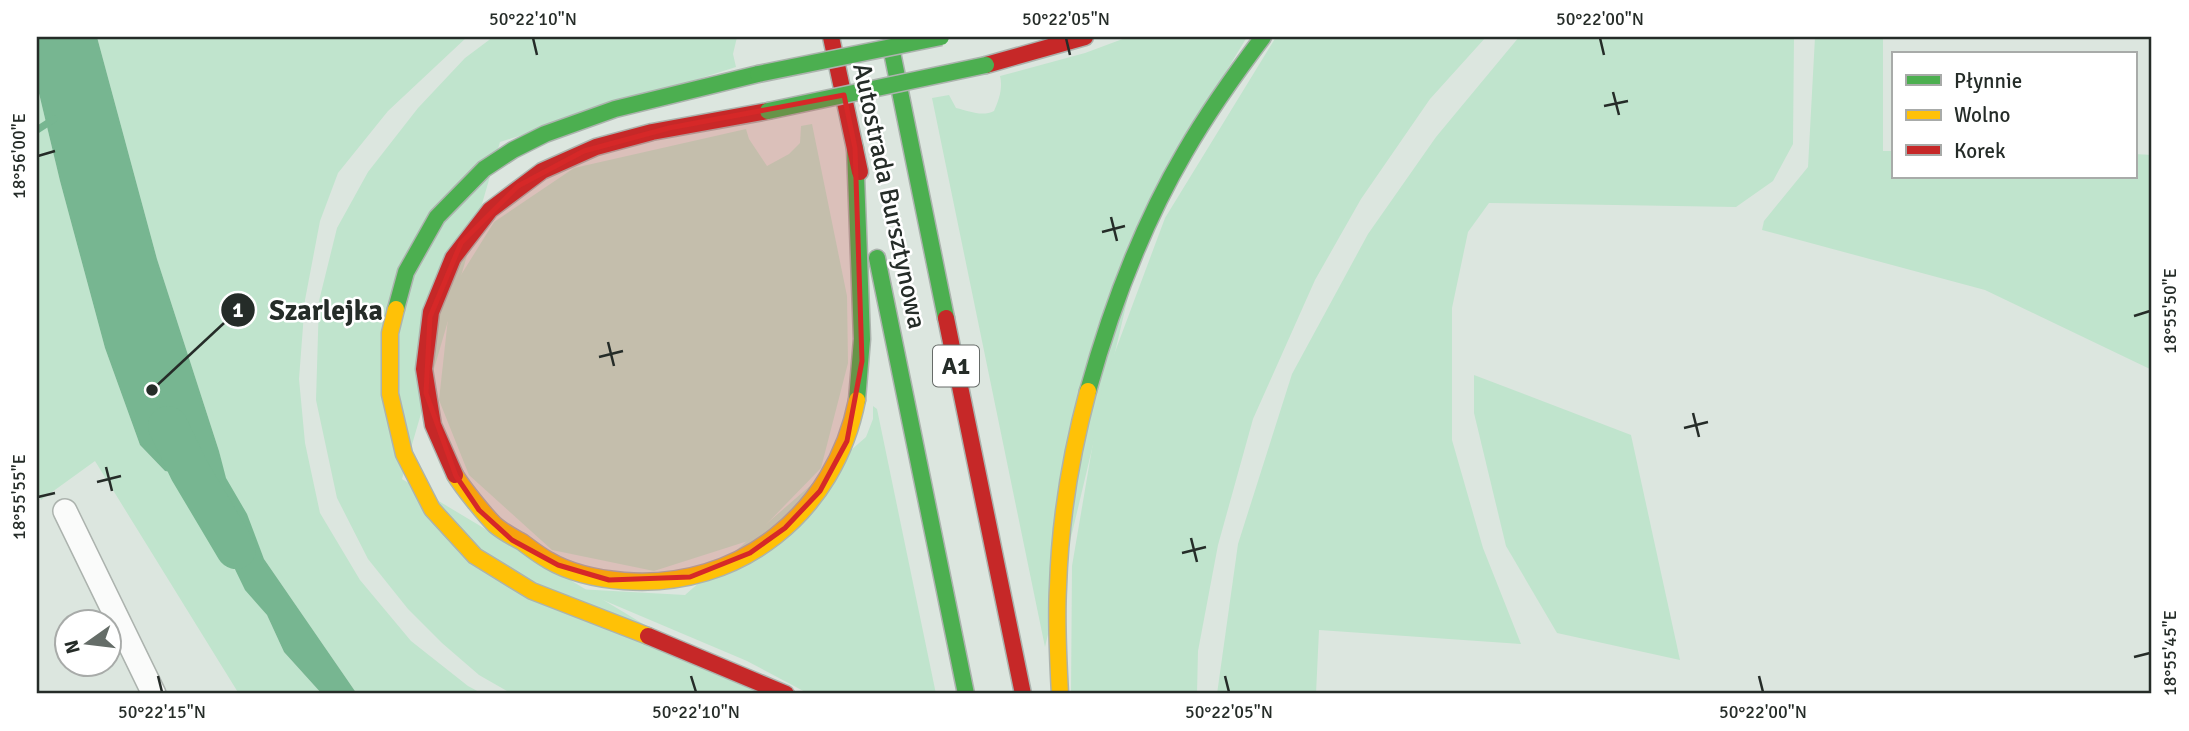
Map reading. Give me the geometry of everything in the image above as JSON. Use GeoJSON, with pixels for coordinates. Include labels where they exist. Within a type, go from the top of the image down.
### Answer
{"type":"FeatureCollection","features":[{"type":"Feature","properties":{"kind":"highway","name":"Autostrada Bursztynowa"},"geometry":{"type":"LineString","coordinates":[[831,37],[966,694]]}},
{"type":"Feature","properties":{"kind":"highway","name":"Autostrada Bursztynowa"},"geometry":{"type":"LineString","coordinates":[[889,37],[1023,694]]}},
{"type":"Feature","properties":{"kind":"highway"},"geometry":{"type":"LineString","coordinates":[[786,694],[680,648],[511,582],[481,562],[456,540],[421,491],[401,449],[388,376],[391,319],[408,265],[442,212],[483,170],[520,146],[560,127],[608,112],[758,74],[941,37]]}},
{"type":"Feature","properties":{"kind":"highway"},"geometry":{"type":"LineString","coordinates":[[855,148],[862,342],[855,416],[836,466],[803,512],[785,528],[732,563],[690,577],[651,582],[609,580],[574,571],[512,540],[479,510],[451,467],[431,418],[424,369],[430,317],[438,288],[467,235],[499,201],[559,162],[622,139],[986,65],[1085,37]]}},
{"type":"Feature","properties":{"kind":"highway"},"geometry":{"type":"LineString","coordinates":[[1059,694],[1057,617],[1060,551],[1076,438],[1090,379],[1130,263],[1167,183],[1237,70],[1263,37]]}},
{"type":"Feature","properties":{"kind":"street"},"geometry":{"type":"LineString","coordinates":[[65,511],[154,694]]}},
{"type":"Feature","properties":{"kind":"highlighted area"},"geometry":{"type":"Polygon","coordinates":[[[844,95],[855,148],[862,361],[847,441],[820,491],[785,528],[750,553],[690,577],[609,580],[558,565],[512,540],[479,510],[456,476],[426,393],[430,317],[461,243],[518,186],[584,151],[669,128],[844,95]]]}},
{"type":"Feature","properties":{"kind":"shaded area"},"geometry":{"type":"Polygon","coordinates":[[[37,37],[97,37],[157,259],[226,478],[247,514],[264,559],[357,694],[322,694],[284,652],[267,615],[245,590],[231,561],[227,542],[210,512],[206,480],[165,471],[140,445],[105,348],[60,181],[37,85],[37,37]]]}},
{"type":"Feature","properties":{"kind":"shaded area"},"geometry":{"type":"Polygon","coordinates":[[[97,37],[467,37],[388,111],[338,173],[320,221],[305,300],[299,379],[305,443],[320,513],[360,580],[411,641],[468,686],[483,694],[357,694],[264,559],[246,514],[225,478],[219,451],[157,259],[97,37]]]}},
{"type":"Feature","properties":{"kind":"shaded area"},"geometry":{"type":"Polygon","coordinates":[[[493,37],[737,37],[733,54],[736,67],[500,142],[402,479],[760,694],[512,694],[479,675],[408,609],[368,559],[337,498],[316,400],[319,301],[337,228],[368,172],[418,108],[465,58],[493,37]]]}},
{"type":"Feature","properties":{"kind":"shaded area"},"geometry":{"type":"Polygon","coordinates":[[[1128,37],[1247,37],[1153,192],[1045,647],[932,98],[949,95],[956,108],[989,113],[994,111],[999,98],[1000,76],[1085,53],[1128,37]]]}},
{"type":"Feature","properties":{"kind":"shaded area"},"geometry":{"type":"Polygon","coordinates":[[[1276,37],[1486,37],[1430,99],[1361,199],[1315,280],[1253,419],[1218,545],[1198,651],[1197,694],[1071,694],[1072,566],[1103,384],[1165,218],[1276,37]]]}},
{"type":"Feature","properties":{"kind":"shaded area"},"geometry":{"type":"Polygon","coordinates":[[[1519,37],[1794,37],[1793,144],[1773,181],[1736,207],[1489,203],[1468,232],[1452,308],[1452,440],[1483,548],[1521,644],[1319,630],[1316,694],[1217,694],[1238,544],[1292,374],[1368,234],[1436,137],[1519,37]]]}},
{"type":"Feature","properties":{"kind":"shaded area"},"geometry":{"type":"Polygon","coordinates":[[[1815,37],[1883,37],[1883,151],[1892,151],[1892,178],[2136,178],[2136,154],[2152,155],[2152,370],[1985,290],[1762,230],[1764,221],[1808,167],[1815,37]]]}},
{"type":"Feature","properties":{"kind":"shaded area"},"geometry":{"type":"Polygon","coordinates":[[[37,85],[105,348],[140,445],[165,471],[206,480],[210,512],[227,542],[231,561],[267,615],[284,652],[322,694],[239,694],[95,461],[41,500],[37,491],[37,85]]]}},
{"type":"Feature","properties":{"kind":"shaded area"},"geometry":{"type":"Polygon","coordinates":[[[812,124],[847,296],[848,363],[821,468],[751,540],[654,571],[552,550],[469,475],[439,400],[451,291],[494,222],[574,168],[746,129],[749,139],[767,166],[789,154],[800,143],[801,126],[812,124]]]}},
{"type":"Feature","properties":{"kind":"shaded area"},"geometry":{"type":"Polygon","coordinates":[[[1474,375],[1631,435],[1680,660],[1557,633],[1506,546],[1474,413],[1474,375]]]}},
{"type":"Feature","properties":{"kind":"shaded area"},"geometry":{"type":"Polygon","coordinates":[[[873,406],[877,409],[936,694],[809,694],[747,661],[577,589],[685,595],[866,437],[873,419],[873,406]]]}},
{"type":"Feature","properties":{"kind":"waterway"},"geometry":{"type":"LineString","coordinates":[[37,130],[54,119]]}},
{"type":"Feature","properties":{"kind":"waterway"},"geometry":{"type":"LineString","coordinates":[[168,426],[189,470],[236,549]]}},
{"type":"Feature","properties":{"kind":"traffic: fast"},"geometry":{"type":"LineString","coordinates":[[758,74],[941,37]]}},
{"type":"Feature","properties":{"kind":"traffic: fast"},"geometry":{"type":"LineString","coordinates":[[1088,391],[1117,299],[1169,180],[1203,122],[1263,37]]}},
{"type":"Feature","properties":{"kind":"traffic: fast"},"geometry":{"type":"LineString","coordinates":[[892,52],[946,318]]}},
{"type":"Feature","properties":{"kind":"traffic: fast"},"geometry":{"type":"LineString","coordinates":[[768,111],[986,65]]}},
{"type":"Feature","properties":{"kind":"traffic: fast"},"geometry":{"type":"LineString","coordinates":[[396,309],[406,272],[437,217],[484,169],[513,150],[545,134],[615,109],[758,74]]}},
{"type":"Feature","properties":{"kind":"traffic: fast"},"geometry":{"type":"LineString","coordinates":[[855,148],[862,339],[857,400]]}},
{"type":"Feature","properties":{"kind":"traffic: fast"},"geometry":{"type":"LineString","coordinates":[[877,258],[966,694]]}},
{"type":"Feature","properties":{"kind":"traffic: slow"},"geometry":{"type":"LineString","coordinates":[[396,309],[390,333],[390,394],[404,454],[432,509],[475,556],[532,591],[648,636]]}},
{"type":"Feature","properties":{"kind":"traffic: slow"},"geometry":{"type":"LineString","coordinates":[[1060,694],[1057,613],[1061,537],[1076,439],[1088,391]]}},
{"type":"Feature","properties":{"kind":"traffic: slow"},"geometry":{"type":"LineString","coordinates":[[455,475],[495,525],[557,565],[605,579],[666,580],[706,572],[743,557],[776,536],[804,509],[828,477],[845,440],[857,400]]}},
{"type":"Feature","properties":{"kind":"traffic: jam"},"geometry":{"type":"LineString","coordinates":[[831,37],[860,172]]}},
{"type":"Feature","properties":{"kind":"traffic: jam"},"geometry":{"type":"LineString","coordinates":[[986,65],[1085,37]]}},
{"type":"Feature","properties":{"kind":"traffic: jam"},"geometry":{"type":"LineString","coordinates":[[455,475],[433,425],[424,369],[431,312],[453,258],[490,210],[542,171],[596,147],[652,132],[768,111]]}},
{"type":"Feature","properties":{"kind":"traffic: jam"},"geometry":{"type":"LineString","coordinates":[[946,318],[1023,694]]}},
{"type":"Feature","properties":{"kind":"traffic: jam"},"geometry":{"type":"LineString","coordinates":[[648,636],[786,694]]}},
{"type":"Feature","properties":{"kind":"place","name":"Szarlejka"},"geometry":{"type":"Point","coordinates":[152,390]}}]}
